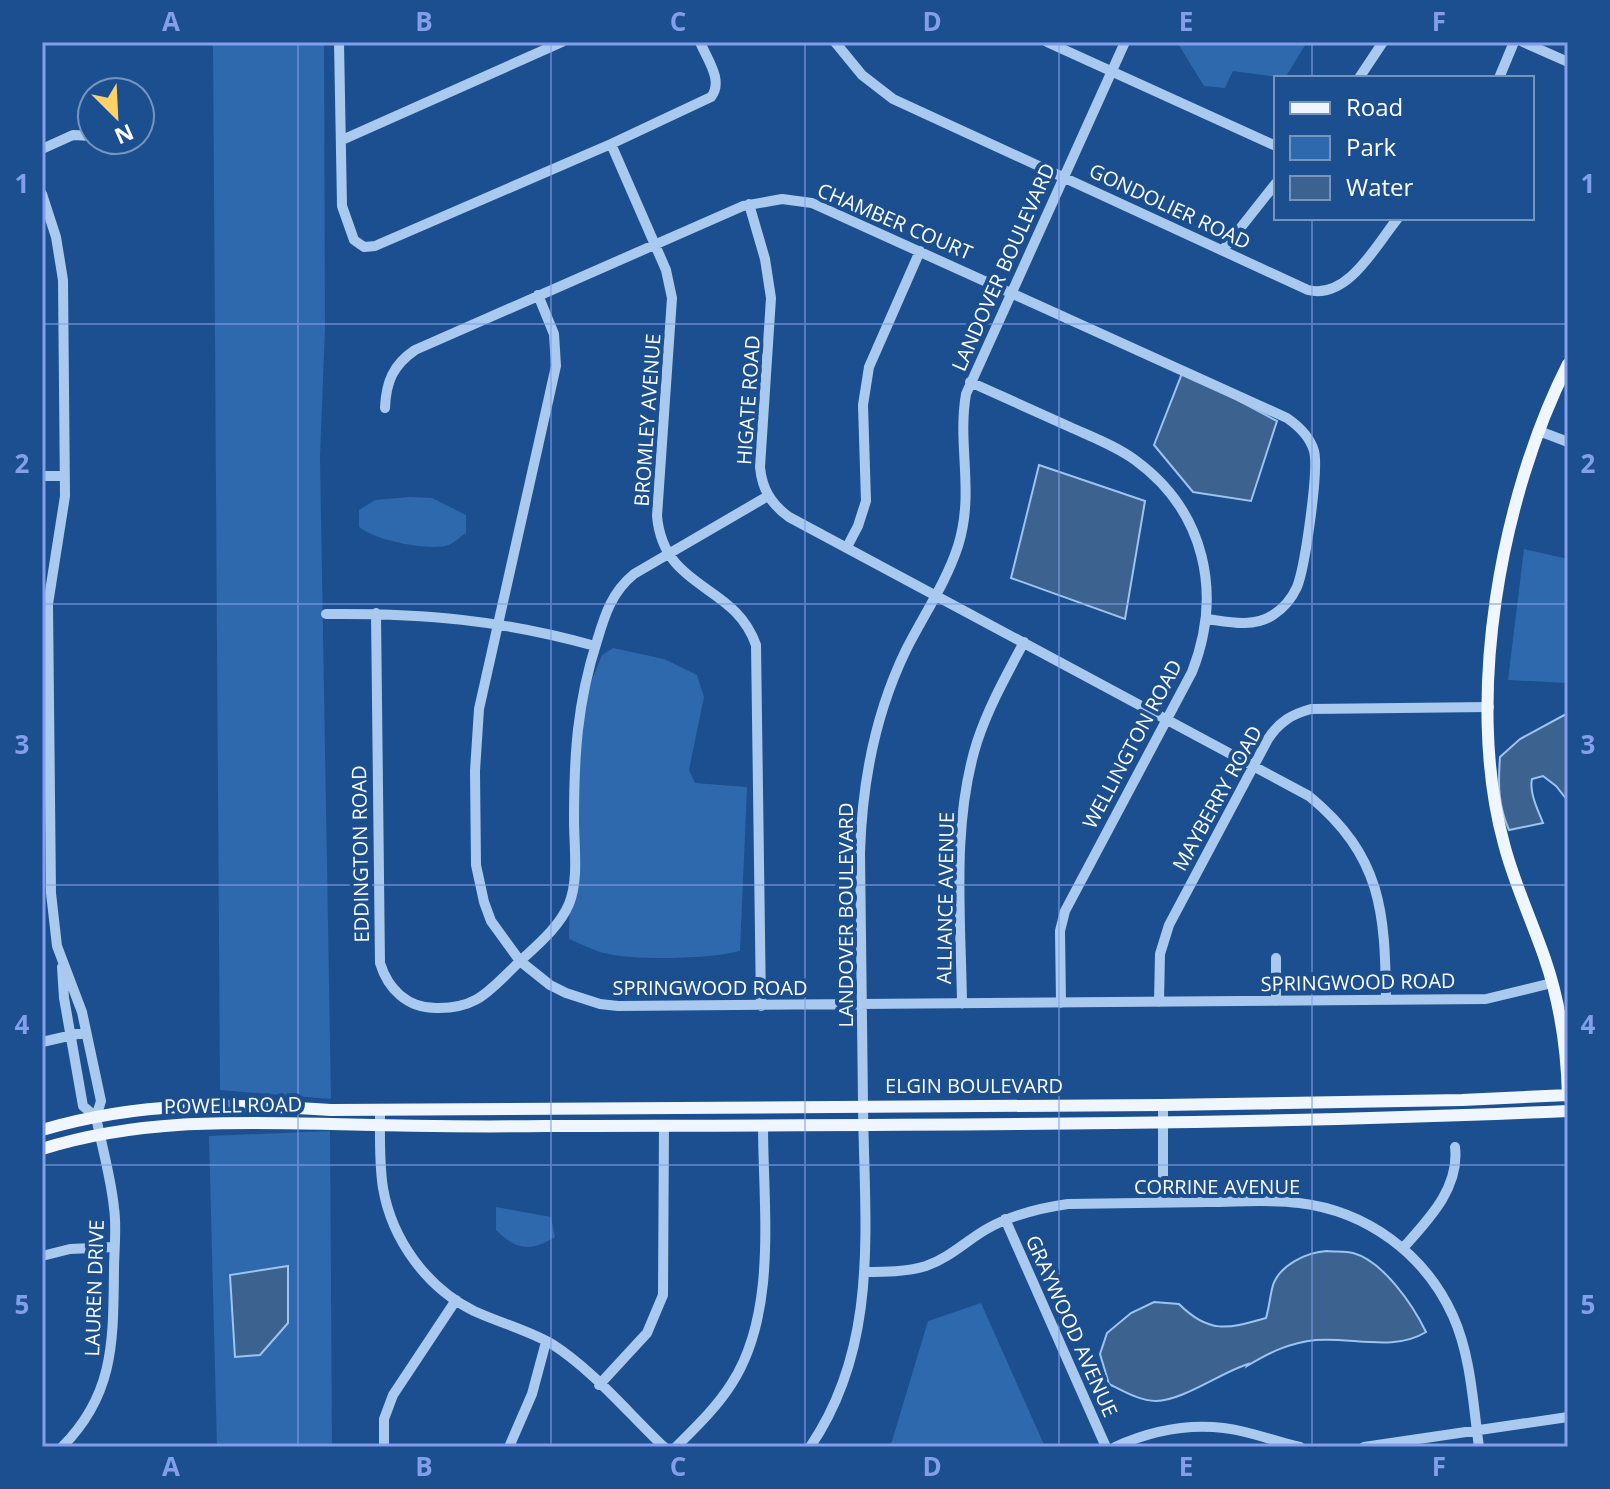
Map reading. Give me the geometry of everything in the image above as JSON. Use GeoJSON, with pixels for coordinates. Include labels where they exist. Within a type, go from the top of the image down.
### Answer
{"type":"FeatureCollection","features":[{"type":"Feature","properties":{"kind":"main road"},"geometry":{"type":"LineString","coordinates":[[1568,364],[1539,431],[1516,498],[1499,575],[1490,654],[1489,707],[1490,760],[1497,817],[1552,983],[1565,1048],[1568,1096]]}},
{"type":"Feature","properties":{"kind":"main road","name":"ELGIN BOULEVARD"},"geometry":{"type":"LineString","coordinates":[[380,1109],[1163,1105],[1568,1096]]}},
{"type":"Feature","properties":{"kind":"main road","name":"POWELL ROAD"},"geometry":{"type":"LineString","coordinates":[[42,1130],[96,1117],[188,1105],[380,1109]]}},
{"type":"Feature","properties":{"kind":"main road","name":"ELGIN BOULEVARD"},"geometry":{"type":"LineString","coordinates":[[380,1125],[1163,1123],[1321,1121],[1568,1111]]}},
{"type":"Feature","properties":{"kind":"main road","name":"POWELL ROAD"},"geometry":{"type":"LineString","coordinates":[[42,1149],[99,1134],[171,1124],[225,1121],[380,1125]]}},
{"type":"Feature","properties":{"kind":"street"},"geometry":{"type":"LineString","coordinates":[[339,42],[342,206],[354,240],[364,247],[375,246],[611,144],[711,97],[716,90],[717,79],[700,42]]}},
{"type":"Feature","properties":{"kind":"street"},"geometry":{"type":"LineString","coordinates":[[342,140],[562,42]]}},
{"type":"Feature","properties":{"kind":"street","name":"GONDOLIER ROAD"},"geometry":{"type":"LineString","coordinates":[[835,42],[862,75],[893,99],[1308,290],[1331,291],[1350,278],[1396,220]]}},
{"type":"Feature","properties":{"kind":"street"},"geometry":{"type":"LineString","coordinates":[[1047,42],[1274,145]]}},
{"type":"Feature","properties":{"kind":"street","name":"LANDOVER BOULEVARD"},"geometry":{"type":"LineString","coordinates":[[810,1447],[830,1415],[849,1369],[860,1321],[864,1272],[860,853],[868,766],[894,677],[957,548],[966,508],[964,407],[970,382],[1125,42]]}},
{"type":"Feature","properties":{"kind":"street"},"geometry":{"type":"LineString","coordinates":[[1360,76],[1383,42]]}},
{"type":"Feature","properties":{"kind":"street"},"geometry":{"type":"LineString","coordinates":[[1500,76],[1514,42]]}},
{"type":"Feature","properties":{"kind":"street"},"geometry":{"type":"LineString","coordinates":[[1523,42],[1568,62]]}},
{"type":"Feature","properties":{"kind":"street"},"geometry":{"type":"LineString","coordinates":[[42,149],[76,135]]}},
{"type":"Feature","properties":{"kind":"street","name":"BROMLEY AVENUE"},"geometry":{"type":"LineString","coordinates":[[611,144],[666,270],[672,298],[657,516],[661,540],[683,572],[738,612],[752,632],[756,645],[761,1006]]}},
{"type":"Feature","properties":{"kind":"street"},"geometry":{"type":"LineString","coordinates":[[1223,250],[1274,186]]}},
{"type":"Feature","properties":{"kind":"street"},"geometry":{"type":"LineString","coordinates":[[42,194],[56,237],[63,280],[64,506],[46,590],[46,840],[53,920],[70,1036],[83,1106],[96,1117],[101,1101],[86,1032],[78,1001],[62,965]]}},
{"type":"Feature","properties":{"kind":"street","name":"CHAMBER COURT"},"geometry":{"type":"LineString","coordinates":[[385,408],[392,373],[405,356],[415,350],[749,204],[782,199],[812,203],[1297,425],[1311,443],[1316,477],[1296,590],[1283,608],[1265,619],[1244,623],[1207,619]]}},
{"type":"Feature","properties":{"kind":"street","name":"HIGATE ROAD"},"geometry":{"type":"LineString","coordinates":[[749,204],[765,259],[771,298],[760,467],[768,496]]}},
{"type":"Feature","properties":{"kind":"street"},"geometry":{"type":"LineString","coordinates":[[847,547],[866,501],[863,405],[869,367],[920,251]]}},
{"type":"Feature","properties":{"kind":"street","name":"SPRINGWOOD ROAD"},"geometry":{"type":"LineString","coordinates":[[538,295],[554,334],[556,366],[485,678],[476,741],[476,865],[484,902],[501,938],[520,961],[550,985],[581,999],[618,1006],[761,1006],[1486,999],[1552,983]]}},
{"type":"Feature","properties":{"kind":"street","name":"WELLINGTON ROAD"},"geometry":{"type":"LineString","coordinates":[[970,382],[1116,448],[1133,458],[1164,485],[1186,516],[1201,551],[1207,589],[1207,619],[1192,672],[1065,911],[1060,931],[1061,1003]]}},
{"type":"Feature","properties":{"kind":"street"},"geometry":{"type":"LineString","coordinates":[[1539,431],[1568,442]]}},
{"type":"Feature","properties":{"kind":"street"},"geometry":{"type":"LineString","coordinates":[[42,476],[64,476]]}},
{"type":"Feature","properties":{"kind":"street"},"geometry":{"type":"LineString","coordinates":[[768,496],[789,517],[1294,786],[1323,808],[1360,854],[1376,888],[1385,945],[1386,1000]]}},
{"type":"Feature","properties":{"kind":"street","name":"EDDINGTON ROAD"},"geometry":{"type":"LineString","coordinates":[[376,613],[379,952],[383,974],[395,992],[412,1003],[433,1008],[455,1008],[484,996],[520,961],[556,925],[573,893],[579,706],[609,603],[634,574],[768,496]]}},
{"type":"Feature","properties":{"kind":"street"},"geometry":{"type":"LineString","coordinates":[[326,614],[424,615],[497,623],[595,646]]}},
{"type":"Feature","properties":{"kind":"street","name":"ALLIANCE AVENUE"},"geometry":{"type":"LineString","coordinates":[[962,1004],[961,850],[965,794],[985,721],[1024,642]]}},
{"type":"Feature","properties":{"kind":"street","name":"MAYBERRY ROAD"},"geometry":{"type":"LineString","coordinates":[[1159,1002],[1160,954],[1169,925],[1274,729],[1298,712],[1311,709],[1489,707]]}},
{"type":"Feature","properties":{"kind":"street"},"geometry":{"type":"LineString","coordinates":[[1276,958],[1276,1001]]}},
{"type":"Feature","properties":{"kind":"street"},"geometry":{"type":"LineString","coordinates":[[42,1042],[86,1032]]}},
{"type":"Feature","properties":{"kind":"street"},"geometry":{"type":"LineString","coordinates":[[1163,1105],[1163,1203]]}},
{"type":"Feature","properties":{"kind":"street"},"geometry":{"type":"LineString","coordinates":[[380,1109],[383,1191],[395,1227],[425,1274],[471,1310],[522,1329],[565,1353],[664,1447]]}},
{"type":"Feature","properties":{"kind":"street","name":"LAUREN DRIVE"},"geometry":{"type":"LineString","coordinates":[[62,1447],[93,1407],[107,1374],[113,1336],[115,1209],[96,1117]]}},
{"type":"Feature","properties":{"kind":"street"},"geometry":{"type":"LineString","coordinates":[[599,1385],[647,1333],[663,1295],[664,1125]]}},
{"type":"Feature","properties":{"kind":"street"},"geometry":{"type":"LineString","coordinates":[[676,1447],[709,1413],[732,1383],[758,1324],[764,1283],[763,1125]]}},
{"type":"Feature","properties":{"kind":"street"},"geometry":{"type":"LineString","coordinates":[[1403,1248],[1435,1211],[1445,1194],[1457,1163],[1455,1147]]}},
{"type":"Feature","properties":{"kind":"street","name":"CORRINE AVENUE"},"geometry":{"type":"LineString","coordinates":[[864,1272],[902,1271],[926,1266],[1005,1219],[1028,1211],[1068,1204],[1277,1202],[1316,1206],[1355,1218],[1380,1231],[1403,1248],[1434,1282],[1454,1317],[1465,1353],[1479,1447]]}},
{"type":"Feature","properties":{"kind":"street","name":"GRAYWOOD AVENUE"},"geometry":{"type":"LineString","coordinates":[[1005,1219],[1106,1447]]}},
{"type":"Feature","properties":{"kind":"street"},"geometry":{"type":"LineString","coordinates":[[42,1256],[70,1249],[114,1247]]}},
{"type":"Feature","properties":{"kind":"street"},"geometry":{"type":"LineString","coordinates":[[384,1447],[384,1419],[393,1395],[456,1300]]}},
{"type":"Feature","properties":{"kind":"street"},"geometry":{"type":"LineString","coordinates":[[509,1447],[532,1394],[546,1342]]}},
{"type":"Feature","properties":{"kind":"street"},"geometry":{"type":"LineString","coordinates":[[1364,1447],[1568,1417]]}},
{"type":"Feature","properties":{"kind":"street"},"geometry":{"type":"LineString","coordinates":[[1115,1447],[1171,1429],[1210,1427],[1247,1432],[1300,1447]]}},
{"type":"Feature","properties":{"kind":"green space"},"geometry":{"type":"Polygon","coordinates":[[[213,42],[324,42],[325,328],[320,457],[331,1099],[220,1090],[213,42]]]}},
{"type":"Feature","properties":{"kind":"green space"},"geometry":{"type":"Polygon","coordinates":[[[1177,42],[1307,42],[1286,76],[1233,71],[1225,88],[1204,86],[1177,42]]]}},
{"type":"Feature","properties":{"kind":"green space"},"geometry":{"type":"Polygon","coordinates":[[[432,498],[466,515],[466,533],[448,545],[425,547],[387,540],[359,527],[359,510],[375,500],[432,498]]]}},
{"type":"Feature","properties":{"kind":"green space"},"geometry":{"type":"Polygon","coordinates":[[[1524,549],[1568,559],[1568,683],[1508,680],[1524,549]]]}},
{"type":"Feature","properties":{"kind":"green space"},"geometry":{"type":"Polygon","coordinates":[[[613,648],[664,659],[697,675],[704,697],[689,770],[695,783],[747,787],[740,951],[692,957],[617,956],[569,939],[576,761],[585,697],[602,655],[613,648]]]}},
{"type":"Feature","properties":{"kind":"green space"},"geometry":{"type":"Polygon","coordinates":[[[330,1131],[332,1447],[217,1447],[209,1136],[330,1131]]]}},
{"type":"Feature","properties":{"kind":"green space"},"geometry":{"type":"Polygon","coordinates":[[[496,1207],[551,1217],[555,1237],[531,1247],[510,1242],[496,1230],[496,1207]]]}},
{"type":"Feature","properties":{"kind":"green space"},"geometry":{"type":"Polygon","coordinates":[[[981,1303],[1045,1447],[888,1447],[928,1321],[981,1303]]]}},
{"type":"Feature","properties":{"kind":"water"},"geometry":{"type":"Polygon","coordinates":[[[1183,371],[1277,421],[1251,501],[1193,492],[1154,445],[1183,371]]]}},
{"type":"Feature","properties":{"kind":"water"},"geometry":{"type":"Polygon","coordinates":[[[1039,465],[1145,501],[1125,619],[1011,578],[1039,465]]]}},
{"type":"Feature","properties":{"kind":"water"},"geometry":{"type":"Polygon","coordinates":[[[1568,713],[1568,801],[1543,776],[1532,779],[1533,796],[1543,823],[1509,830],[1500,794],[1500,757],[1520,739],[1568,713]]]}},
{"type":"Feature","properties":{"kind":"water"},"geometry":{"type":"Polygon","coordinates":[[[1327,1251],[1353,1253],[1386,1274],[1405,1297],[1426,1332],[1414,1338],[1387,1343],[1316,1340],[1297,1343],[1166,1400],[1144,1399],[1109,1384],[1100,1354],[1107,1333],[1131,1313],[1154,1302],[1179,1304],[1209,1325],[1240,1325],[1266,1318],[1273,1285],[1282,1271],[1303,1257],[1327,1251]]]}},
{"type":"Feature","properties":{"kind":"water"},"geometry":{"type":"Polygon","coordinates":[[[288,1266],[288,1323],[260,1355],[235,1357],[230,1275],[288,1266]]]}}]}
